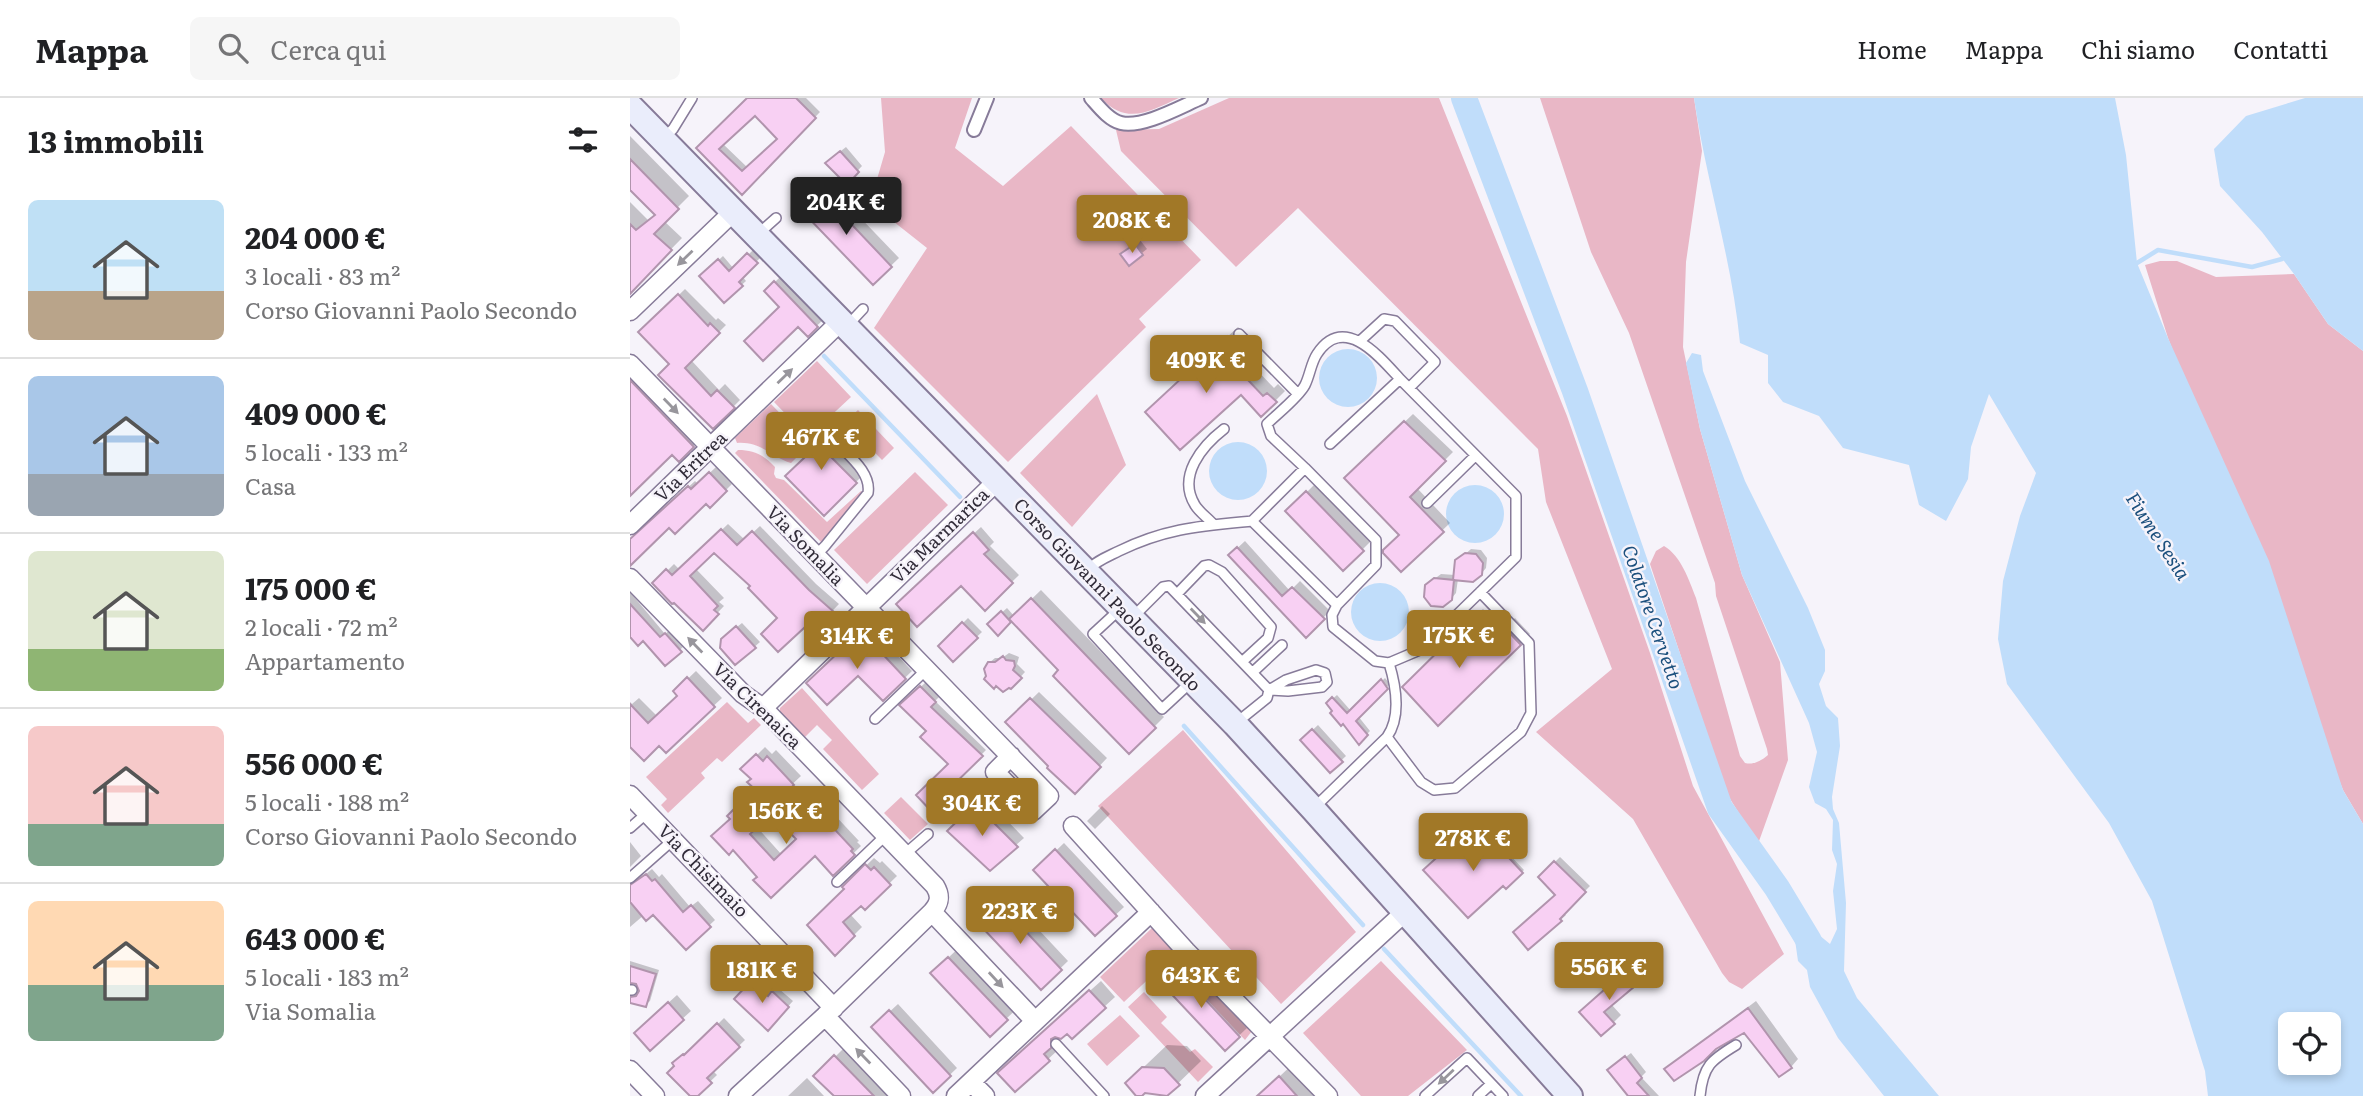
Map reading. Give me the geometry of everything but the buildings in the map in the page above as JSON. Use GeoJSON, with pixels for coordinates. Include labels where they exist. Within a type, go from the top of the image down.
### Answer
{"type":"FeatureCollection","features":[{"type":"Feature","properties":{"kind":"main road","name":"Corso Giovanni Paolo Secondo"},"geometry":{"type":"LineString","coordinates":[[630,106],[757,235],[850,319],[997,481],[1235,724],[1570,1096]]}},
{"type":"Feature","properties":{"kind":"street"},"geometry":{"type":"LineString","coordinates":[[974,130],[986,98]]}},
{"type":"Feature","properties":{"kind":"street"},"geometry":{"type":"LineString","coordinates":[[1091,98],[1119,123],[1134,124],[1201,98]]}},
{"type":"Feature","properties":{"kind":"street"},"geometry":{"type":"LineString","coordinates":[[630,311],[734,211]]}},
{"type":"Feature","properties":{"kind":"street","name":"Via Eritrea"},"geometry":{"type":"LineString","coordinates":[[630,525],[850,319]]}},
{"type":"Feature","properties":{"kind":"street","name":"Via Somalia"},"geometry":{"type":"LineString","coordinates":[[630,364],[1010,756],[995,772],[1033,811],[1049,796]]}},
{"type":"Feature","properties":{"kind":"street","name":"Via Marmarica"},"geometry":{"type":"LineString","coordinates":[[763,708],[997,481]]}},
{"type":"Feature","properties":{"kind":"street","name":"Via Cirenaica"},"geometry":{"type":"LineString","coordinates":[[630,578],[743,694],[763,708],[936,886],[939,901],[932,912]]}},
{"type":"Feature","properties":{"kind":"street","name":"Via Chisimaio"},"geometry":{"type":"LineString","coordinates":[[630,795],[829,1012],[901,1096]]}},
{"type":"Feature","properties":{"kind":"street"},"geometry":{"type":"LineString","coordinates":[[1073,826],[1150,912],[1328,1096]]}},
{"type":"Feature","properties":{"kind":"street"},"geometry":{"type":"LineString","coordinates":[[738,1096],[932,912],[1039,1026]]}},
{"type":"Feature","properties":{"kind":"street"},"geometry":{"type":"LineString","coordinates":[[956,1096],[1039,1026],[1150,912]]}},
{"type":"Feature","properties":{"kind":"street"},"geometry":{"type":"LineString","coordinates":[[1205,1096],[1405,912]]}},
{"type":"Feature","properties":{"kind":"street"},"geometry":{"type":"LineString","coordinates":[[630,1070],[655,1096]]}},
{"type":"Feature","properties":{"kind":"street"},"geometry":{"type":"LineString","coordinates":[[971,1082],[985,1096]]}},
{"type":"Feature","properties":{"kind":"lane"},"geometry":{"type":"LineString","coordinates":[[663,139],[673,129],[692,98]]}},
{"type":"Feature","properties":{"kind":"lane"},"geometry":{"type":"LineString","coordinates":[[757,235],[776,218]]}},
{"type":"Feature","properties":{"kind":"lane"},"geometry":{"type":"LineString","coordinates":[[1360,341],[1384,319],[1395,321],[1435,362],[1409,388]]}},
{"type":"Feature","properties":{"kind":"lane"},"geometry":{"type":"LineString","coordinates":[[1239,334],[1297,393]]}},
{"type":"Feature","properties":{"kind":"lane"},"geometry":{"type":"LineString","coordinates":[[1341,338],[1356,339],[1375,350],[1400,379],[1517,496],[1516,556],[1422,649],[1389,663],[1375,661],[1333,627],[1332,615],[1337,605],[1376,565],[1376,540],[1271,436],[1267,424],[1297,393],[1305,386],[1316,355],[1326,342],[1341,338]]}},
{"type":"Feature","properties":{"kind":"lane"},"geometry":{"type":"LineString","coordinates":[[1330,444],[1400,379]]}},
{"type":"Feature","properties":{"kind":"lane"},"geometry":{"type":"LineString","coordinates":[[1214,525],[1195,505],[1188,484],[1193,464],[1208,442],[1224,429]]}},
{"type":"Feature","properties":{"kind":"lane"},"geometry":{"type":"LineString","coordinates":[[815,556],[868,493],[870,485],[865,474],[841,447]]}},
{"type":"Feature","properties":{"kind":"lane"},"geometry":{"type":"LineString","coordinates":[[1427,503],[1475,456]]}},
{"type":"Feature","properties":{"kind":"lane"},"geometry":{"type":"LineString","coordinates":[[1085,572],[1094,563],[1142,540],[1186,527],[1252,522],[1305,468]]}},
{"type":"Feature","properties":{"kind":"lane"},"geometry":{"type":"LineString","coordinates":[[1252,522],[1337,605]]}},
{"type":"Feature","properties":{"kind":"lane"},"geometry":{"type":"LineString","coordinates":[[1177,594],[1204,566],[1209,565],[1222,572],[1271,627],[1268,638],[1243,662]]}},
{"type":"Feature","properties":{"kind":"lane"},"geometry":{"type":"LineString","coordinates":[[1192,682],[1162,709],[1093,634],[1163,587],[1169,586],[1269,690],[1322,687],[1326,682],[1325,673],[1316,670],[1286,680],[1269,690],[1267,698],[1235,724]]}},
{"type":"Feature","properties":{"kind":"lane"},"geometry":{"type":"LineString","coordinates":[[1387,737],[1421,782],[1434,790],[1455,788],[1521,733],[1531,713],[1530,643],[1480,592]]}},
{"type":"Feature","properties":{"kind":"lane"},"geometry":{"type":"LineString","coordinates":[[1253,672],[1282,645]]}},
{"type":"Feature","properties":{"kind":"lane"},"geometry":{"type":"LineString","coordinates":[[1313,808],[1387,737],[1393,728],[1395,705],[1389,663]]}},
{"type":"Feature","properties":{"kind":"lane"},"geometry":{"type":"LineString","coordinates":[[875,719],[926,670]]}},
{"type":"Feature","properties":{"kind":"lane"},"geometry":{"type":"LineString","coordinates":[[630,828],[648,813]]}},
{"type":"Feature","properties":{"kind":"lane"},"geometry":{"type":"LineString","coordinates":[[905,854],[928,834]]}},
{"type":"Feature","properties":{"kind":"lane"},"geometry":{"type":"LineString","coordinates":[[836,882],[886,835]]}},
{"type":"Feature","properties":{"kind":"lane"},"geometry":{"type":"LineString","coordinates":[[630,878],[673,840]]}},
{"type":"Feature","properties":{"kind":"lane"},"geometry":{"type":"LineString","coordinates":[[1056,1044],[1104,1096]]}},
{"type":"Feature","properties":{"kind":"lane"},"geometry":{"type":"LineString","coordinates":[[1700,1096],[1708,1065],[1718,1055],[1736,1045]]}},
{"type":"Feature","properties":{"kind":"lane"},"geometry":{"type":"LineString","coordinates":[[1425,1096],[1466,1058],[1503,1096]]}},
{"type":"Feature","properties":{"kind":"lane"},"geometry":{"type":"LineString","coordinates":[[1478,1096],[1491,1084]]}},
{"type":"Feature","properties":{"kind":"shaded area"},"geometry":{"type":"Polygon","coordinates":[[[881,98],[972,98],[955,148],[1003,186],[1071,126],[1201,260],[1139,319],[1146,327],[1008,462],[874,328],[927,248],[870,203],[885,152],[881,98]]]}},
{"type":"Feature","properties":{"kind":"shaded area"},"geometry":{"type":"Polygon","coordinates":[[[1101,98],[1179,98],[1148,111],[1129,114],[1111,107],[1101,98]]]}},
{"type":"Feature","properties":{"kind":"shaded area"},"geometry":{"type":"Polygon","coordinates":[[[1229,98],[1439,98],[1567,416],[1650,653],[1693,786],[1784,954],[1742,989],[1729,982],[1722,973],[1633,819],[1536,732],[1612,669],[1546,502],[1538,449],[1298,208],[1236,267],[1121,151],[1116,130],[1159,129],[1229,98]]]}},
{"type":"Feature","properties":{"kind":"shaded area"},"geometry":{"type":"Polygon","coordinates":[[[1540,98],[1694,98],[1702,151],[1686,262],[1683,347],[1700,429],[1742,575],[1780,662],[1788,760],[1758,844],[1727,794],[1650,564],[1656,551],[1664,546],[1680,562],[1696,598],[1740,756],[1745,763],[1754,763],[1768,755],[1767,749],[1716,596],[1715,583],[1629,333],[1591,252],[1540,98]]]}},
{"type":"Feature","properties":{"kind":"shaded area"},"geometry":{"type":"Polygon","coordinates":[[[2160,261],[2177,261],[2216,277],[2294,274],[2328,324],[2363,351],[2363,824],[2343,790],[2168,338],[2145,265],[2160,261]]]}},
{"type":"Feature","properties":{"kind":"shaded area"},"geometry":{"type":"Polygon","coordinates":[[[817,361],[851,397],[808,437],[774,402],[817,361]]]}},
{"type":"Feature","properties":{"kind":"shaded area"},"geometry":{"type":"Polygon","coordinates":[[[1097,394],[1126,465],[1072,527],[1020,473],[1097,394]]]}},
{"type":"Feature","properties":{"kind":"shaded area"},"geometry":{"type":"Polygon","coordinates":[[[771,404],[802,436],[796,448],[801,453],[791,463],[752,444],[737,443],[735,438],[771,404]]]}},
{"type":"Feature","properties":{"kind":"shaded area"},"geometry":{"type":"Polygon","coordinates":[[[858,410],[894,448],[882,460],[845,422],[858,410]]]}},
{"type":"Feature","properties":{"kind":"shaded area"},"geometry":{"type":"Polygon","coordinates":[[[738,450],[754,452],[767,459],[775,467],[776,478],[784,480],[827,522],[861,491],[863,493],[822,543],[735,453],[738,450]]]}},
{"type":"Feature","properties":{"kind":"shaded area"},"geometry":{"type":"Polygon","coordinates":[[[915,472],[948,505],[867,584],[834,550],[915,472]]]}},
{"type":"Feature","properties":{"kind":"shaded area"},"geometry":{"type":"Polygon","coordinates":[[[802,688],[879,774],[862,790],[823,749],[832,740],[817,725],[805,737],[780,713],[780,708],[802,688]]]}},
{"type":"Feature","properties":{"kind":"shaded area"},"geometry":{"type":"Polygon","coordinates":[[[727,702],[748,723],[754,718],[761,725],[722,762],[717,758],[701,773],[705,778],[668,813],[661,805],[667,799],[646,777],[727,702]]]}},
{"type":"Feature","properties":{"kind":"shaded area"},"geometry":{"type":"Polygon","coordinates":[[[1183,730],[1356,932],[1281,1004],[1098,806],[1183,730]]]}},
{"type":"Feature","properties":{"kind":"shaded area"},"geometry":{"type":"Polygon","coordinates":[[[901,797],[928,824],[910,840],[884,813],[901,797]]]}},
{"type":"Feature","properties":{"kind":"shaded area"},"geometry":{"type":"Polygon","coordinates":[[[1152,928],[1176,953],[1124,1002],[1100,977],[1152,928]]]}},
{"type":"Feature","properties":{"kind":"shaded area"},"geometry":{"type":"Polygon","coordinates":[[[1381,961],[1467,1050],[1408,1096],[1361,1096],[1303,1033],[1381,961]]]}},
{"type":"Feature","properties":{"kind":"shaded area"},"geometry":{"type":"Polygon","coordinates":[[[1187,963],[1252,1031],[1245,1040],[1180,971],[1187,963]]]}},
{"type":"Feature","properties":{"kind":"shaded area"},"geometry":{"type":"Polygon","coordinates":[[[1144,992],[1167,1017],[1161,1023],[1190,1052],[1195,1049],[1213,1067],[1198,1082],[1128,1007],[1144,992]]]}},
{"type":"Feature","properties":{"kind":"shaded area"},"geometry":{"type":"Polygon","coordinates":[[[1120,1015],[1140,1036],[1107,1066],[1087,1044],[1120,1015]]]}},
{"type":"Feature","properties":{"kind":"water","name":"Fiume Sesia"},"geometry":{"type":"Polygon","coordinates":[[[1694,98],[2115,98],[2126,155],[2137,263],[2269,561],[2343,790],[2363,824],[2363,1096],[2208,1096],[2205,1071],[2152,901],[2109,823],[2007,684],[1998,639],[2003,581],[2020,516],[2036,473],[1989,394],[1971,447],[1968,479],[1946,521],[1919,505],[1909,465],[1843,448],[1819,416],[1783,402],[1768,383],[1768,355],[1740,343],[1731,281],[1694,98]]]}},
{"type":"Feature","properties":{"kind":"water"},"geometry":{"type":"Polygon","coordinates":[[[2305,98],[2363,98],[2363,351],[2328,324],[2262,232],[2220,186],[2214,149],[2246,116],[2305,98]]]}},
{"type":"Feature","properties":{"kind":"water"},"geometry":{"type":"Polygon","coordinates":[[[1348,349],[1359,351],[1372,362],[1377,378],[1375,389],[1364,402],[1348,407],[1337,405],[1324,394],[1319,378],[1321,367],[1332,354],[1348,349]]]}},
{"type":"Feature","properties":{"kind":"water"},"geometry":{"type":"Polygon","coordinates":[[[1692,353],[1701,355],[1703,371],[1745,481],[1808,608],[1825,650],[1825,671],[1819,684],[1826,706],[1838,718],[1840,746],[1832,797],[1833,809],[1839,823],[1846,903],[1844,971],[1857,998],[1939,1096],[1884,1096],[1838,1038],[1810,987],[1807,970],[1798,961],[1791,912],[1830,944],[1837,929],[1833,891],[1837,864],[1832,850],[1833,820],[1826,809],[1815,803],[1809,787],[1817,752],[1809,723],[1742,575],[1700,429],[1686,363],[1692,353]]]}},
{"type":"Feature","properties":{"kind":"water"},"geometry":{"type":"Polygon","coordinates":[[[1238,442],[1249,444],[1262,455],[1267,471],[1265,482],[1254,495],[1238,500],[1227,498],[1214,487],[1209,471],[1211,460],[1222,447],[1238,442]]]}},
{"type":"Feature","properties":{"kind":"water"},"geometry":{"type":"Polygon","coordinates":[[[1475,485],[1486,487],[1499,498],[1504,514],[1502,525],[1491,538],[1475,543],[1464,541],[1451,530],[1446,514],[1448,503],[1459,490],[1475,485]]]}},
{"type":"Feature","properties":{"kind":"water"},"geometry":{"type":"Polygon","coordinates":[[[1380,583],[1391,585],[1404,596],[1409,612],[1407,623],[1396,636],[1380,641],[1369,639],[1356,628],[1351,612],[1353,601],[1364,588],[1380,583]]]}},
{"type":"Feature","properties":{"kind":"waterway","name":"Colatore Cervetto"},"geometry":{"type":"LineString","coordinates":[[1464,98],[1575,391],[1720,808],[1777,888],[1809,941]]}},
{"type":"Feature","properties":{"kind":"waterway"},"geometry":{"type":"LineString","coordinates":[[2137,263],[2158,250],[2252,267],[2282,259]]}},
{"type":"Feature","properties":{"kind":"waterway"},"geometry":{"type":"LineString","coordinates":[[824,356],[960,497]]}},
{"type":"Feature","properties":{"kind":"waterway"},"geometry":{"type":"LineString","coordinates":[[1184,726],[1363,925]]}},
{"type":"Feature","properties":{"kind":"waterway"},"geometry":{"type":"LineString","coordinates":[[1384,949],[1521,1096]]}}]}
